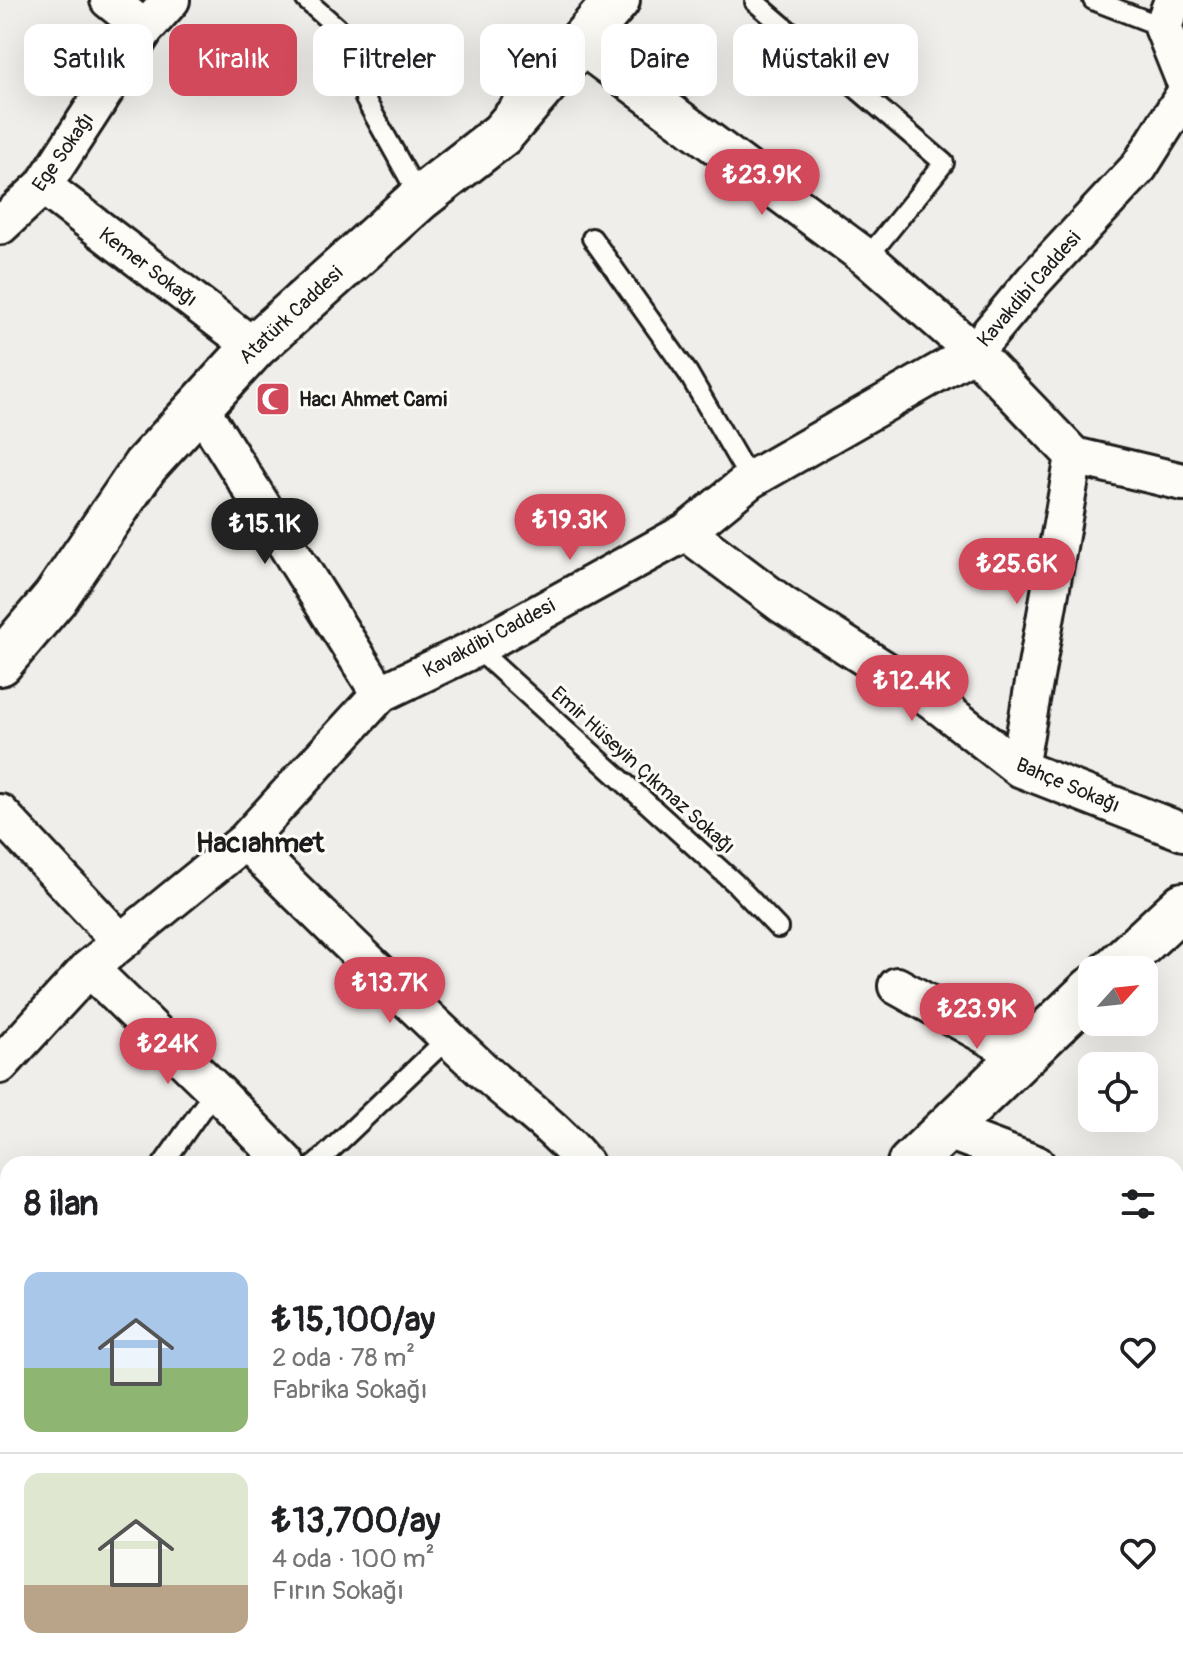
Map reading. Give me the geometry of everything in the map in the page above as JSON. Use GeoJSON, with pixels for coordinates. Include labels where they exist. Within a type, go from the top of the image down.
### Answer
{"type":"FeatureCollection","features":[{"type":"Feature","properties":{"kind":"street"},"geometry":{"type":"LineString","coordinates":[[109,0],[139,24]]}},
{"type":"Feature","properties":{"kind":"street","name":"Ege Sokağı"},"geometry":{"type":"LineString","coordinates":[[149,24],[171,0]]}},
{"type":"Feature","properties":{"kind":"street","name":"Atatürk Caddesi"},"geometry":{"type":"LineString","coordinates":[[585,39],[617,0]]}},
{"type":"Feature","properties":{"kind":"street"},"geometry":{"type":"LineString","coordinates":[[1168,13],[1183,77]]}},
{"type":"Feature","properties":{"kind":"street"},"geometry":{"type":"LineString","coordinates":[[585,49],[867,258],[974,352],[1074,456],[1183,482]]}},
{"type":"Feature","properties":{"kind":"street","name":"Ege Sokağı"},"geometry":{"type":"LineString","coordinates":[[0,226],[43,186],[101,96]]}},
{"type":"Feature","properties":{"kind":"street","name":"Atatürk Caddesi"},"geometry":{"type":"LineString","coordinates":[[0,663],[55,598],[145,466],[254,347],[420,198],[502,134],[535,96]]}},
{"type":"Feature","properties":{"kind":"street","name":"Kavakdibi Caddesi"},"geometry":{"type":"LineString","coordinates":[[0,1065],[89,968],[245,841],[380,694],[476,648],[686,532],[750,480],[974,352],[1034,280],[1139,167],[1183,97]]}},
{"type":"Feature","properties":{"kind":"street","name":"Kemer Sokağı"},"geometry":{"type":"LineString","coordinates":[[43,186],[254,347]]}},
{"type":"Feature","properties":{"kind":"street"},"geometry":{"type":"LineString","coordinates":[[200,407],[380,694]]}},
{"type":"Feature","properties":{"kind":"street"},"geometry":{"type":"LineString","coordinates":[[1019,768],[1074,456]]}},
{"type":"Feature","properties":{"kind":"street","name":"Bahçe Sokağı"},"geometry":{"type":"LineString","coordinates":[[686,532],[783,605],[932,700],[1019,768],[1183,832]]}},
{"type":"Feature","properties":{"kind":"street"},"geometry":{"type":"LineString","coordinates":[[0,813],[120,941]]}},
{"type":"Feature","properties":{"kind":"street"},"geometry":{"type":"LineString","coordinates":[[245,841],[367,963],[568,1143],[579,1156]]}},
{"type":"Feature","properties":{"kind":"street"},"geometry":{"type":"LineString","coordinates":[[1128,956],[1183,905]]}},
{"type":"Feature","properties":{"kind":"street"},"geometry":{"type":"LineString","coordinates":[[89,968],[279,1156]]}},
{"type":"Feature","properties":{"kind":"street"},"geometry":{"type":"LineString","coordinates":[[897,986],[1021,1055]]}},
{"type":"Feature","properties":{"kind":"street"},"geometry":{"type":"LineString","coordinates":[[921,1154],[1078,1002]]}},
{"type":"Feature","properties":{"kind":"street"},"geometry":{"type":"LineString","coordinates":[[921,1154],[944,1156]]}},
{"type":"Feature","properties":{"kind":"lane"},"geometry":{"type":"LineString","coordinates":[[306,0],[375,61],[365,99],[420,198]]}},
{"type":"Feature","properties":{"kind":"lane"},"geometry":{"type":"LineString","coordinates":[[1093,0],[1168,13]]}},
{"type":"Feature","properties":{"kind":"lane"},"geometry":{"type":"LineString","coordinates":[[755,2],[944,163],[867,258]]}},
{"type":"Feature","properties":{"kind":"lane"},"geometry":{"type":"LineString","coordinates":[[592,238],[688,373],[750,480]]}},
{"type":"Feature","properties":{"kind":"lane","name":"Emir Hüseyin Çıkmaz Sokağı"},"geometry":{"type":"LineString","coordinates":[[476,648],[735,883],[778,928]]}},
{"type":"Feature","properties":{"kind":"lane"},"geometry":{"type":"LineString","coordinates":[[324,1156],[448,1038]]}},
{"type":"Feature","properties":{"kind":"lane"},"geometry":{"type":"LineString","coordinates":[[169,1156],[215,1090]]}},
{"type":"Feature","properties":{"kind":"place","name":"Hacı Ahmet Cami"},"geometry":{"type":"Point","coordinates":[273,399]}},
{"type":"Feature","properties":{"kind":"district","name":"Hacıahmet"},"geometry":{"type":"Point","coordinates":[260,843]}}]}
